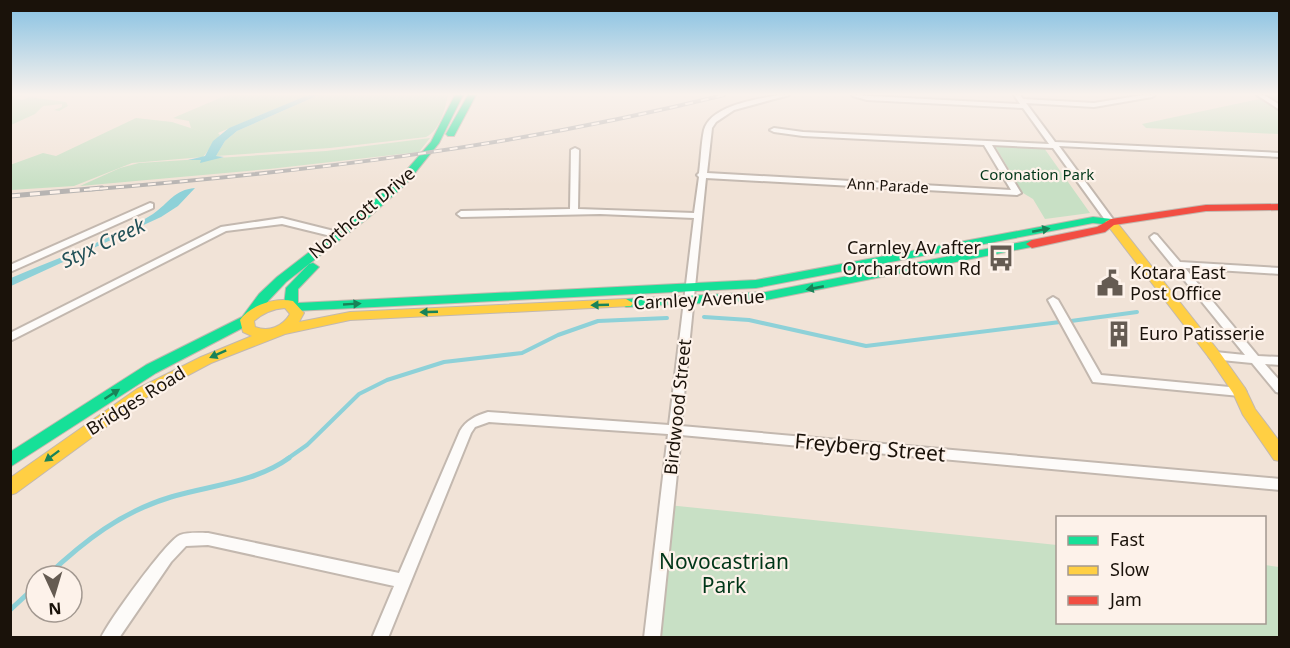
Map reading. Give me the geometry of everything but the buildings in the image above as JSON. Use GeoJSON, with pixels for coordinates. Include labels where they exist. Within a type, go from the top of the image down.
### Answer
{"type":"FeatureCollection","features":[{"type":"Feature","properties":{"kind":"main road","name":"Northcott Drive"},"geometry":{"type":"LineString","coordinates":[[248,318],[269,288],[398,188],[416,169],[446,125]]}},
{"type":"Feature","properties":{"kind":"main road","name":"Northcott Drive"},"geometry":{"type":"LineString","coordinates":[[276,331],[296,318],[297,310],[292,306],[292,288],[303,275],[424,176],[458,125]]}},
{"type":"Feature","properties":{"kind":"main road","name":"Carnley Avenue"},"geometry":{"type":"LineString","coordinates":[[276,331],[350,316],[689,295],[790,279],[1090,221],[1111,222],[1206,208],[1280,207]]}},
{"type":"Feature","properties":{"kind":"main road","name":"Carnley Avenue"},"geometry":{"type":"LineString","coordinates":[[248,318],[267,306],[795,292],[1101,230],[1111,222]]}},
{"type":"Feature","properties":{"kind":"main road"},"geometry":{"type":"LineString","coordinates":[[1111,222],[1215,356],[1240,392],[1248,411],[1280,454]]}},
{"type":"Feature","properties":{"kind":"main road"},"geometry":{"type":"LineString","coordinates":[[1084,233],[1127,245]]}},
{"type":"Feature","properties":{"kind":"main road"},"geometry":{"type":"LineString","coordinates":[[248,318],[246,327],[252,332],[276,331]]}},
{"type":"Feature","properties":{"kind":"main road","name":"Bridges Road"},"geometry":{"type":"LineString","coordinates":[[10,461],[152,369],[248,318]]}},
{"type":"Feature","properties":{"kind":"main road","name":"Bridges Road"},"geometry":{"type":"LineString","coordinates":[[10,488],[99,421],[144,392],[189,368],[276,331]]}},
{"type":"Feature","properties":{"kind":"street","name":"Birdwood Street"},"geometry":{"type":"LineString","coordinates":[[652,638],[701,176],[710,125]]}},
{"type":"Feature","properties":{"kind":"street"},"geometry":{"type":"LineString","coordinates":[[1040,125],[1111,222]]}},
{"type":"Feature","properties":{"kind":"street"},"geometry":{"type":"LineString","coordinates":[[774,130],[803,134],[1280,155]]}},
{"type":"Feature","properties":{"kind":"street","name":"Ann Parade"},"geometry":{"type":"LineString","coordinates":[[701,176],[1017,193],[987,143]]}},
{"type":"Feature","properties":{"kind":"street"},"geometry":{"type":"LineString","coordinates":[[574,150],[574,211]]}},
{"type":"Feature","properties":{"kind":"street"},"geometry":{"type":"LineString","coordinates":[[10,269],[150,206]]}},
{"type":"Feature","properties":{"kind":"street"},"geometry":{"type":"LineString","coordinates":[[461,214],[574,211],[697,216]]}},
{"type":"Feature","properties":{"kind":"street"},"geometry":{"type":"LineString","coordinates":[[10,338],[224,230],[282,221],[339,235]]}},
{"type":"Feature","properties":{"kind":"street"},"geometry":{"type":"LineString","coordinates":[[1154,237],[1280,389]]}},
{"type":"Feature","properties":{"kind":"street"},"geometry":{"type":"LineString","coordinates":[[1178,265],[1280,272]]}},
{"type":"Feature","properties":{"kind":"street"},"geometry":{"type":"LineString","coordinates":[[1053,300],[1098,379],[1240,392]]}},
{"type":"Feature","properties":{"kind":"street"},"geometry":{"type":"LineString","coordinates":[[1215,356],[1280,361]]}},
{"type":"Feature","properties":{"kind":"street","name":"Freyberg Street"},"geometry":{"type":"LineString","coordinates":[[403,581],[466,431],[478,420],[497,416],[1280,485]]}},
{"type":"Feature","properties":{"kind":"street"},"geometry":{"type":"LineString","coordinates":[[109,638],[166,557],[183,540],[208,539],[403,581],[380,638]]}},
{"type":"Feature","properties":{"kind":"green space"},"geometry":{"type":"Polygon","coordinates":[[[121,125],[182,125],[206,133],[191,128],[190,125],[236,125],[218,133],[220,135],[203,157],[132,163],[74,186],[11,190],[10,165],[43,153],[56,156],[121,125]]]}},
{"type":"Feature","properties":{"kind":"green space"},"geometry":{"type":"Polygon","coordinates":[[[250,125],[437,125],[426,137],[330,148],[216,156],[225,141],[237,131],[250,125]]]}},
{"type":"Feature","properties":{"kind":"green space"},"geometry":{"type":"Polygon","coordinates":[[[1143,125],[1279,125],[1279,134],[1146,128],[1143,125]]]}},
{"type":"Feature","properties":{"kind":"green space"},"geometry":{"type":"Polygon","coordinates":[[[430,138],[419,152],[269,169],[80,186],[120,168],[139,163],[326,151],[430,138]]]}},
{"type":"Feature","properties":{"kind":"green space","name":"Coronation Park"},"geometry":{"type":"Polygon","coordinates":[[[995,146],[1044,148],[1090,213],[1045,219],[1033,199],[1023,193],[995,146]]]}},
{"type":"Feature","properties":{"kind":"green space","name":"Novocastrian Park"},"geometry":{"type":"Polygon","coordinates":[[[668,505],[1056,545],[1056,624],[1266,624],[1266,565],[1279,567],[1279,637],[652,638],[668,505]]]}},
{"type":"Feature","properties":{"kind":"water"},"geometry":{"type":"Polygon","coordinates":[[[236,125],[250,125],[237,131],[225,141],[216,156],[224,157],[200,163],[201,160],[188,160],[205,156],[213,141],[236,125]]]}},
{"type":"Feature","properties":{"kind":"water","name":"Styx Creek"},"geometry":{"type":"Polygon","coordinates":[[[195,188],[178,206],[161,217],[11,286],[11,278],[120,232],[153,214],[182,191],[195,188]]]}},
{"type":"Feature","properties":{"kind":"waterway"},"geometry":{"type":"LineString","coordinates":[[1071,321],[1137,312]]}},
{"type":"Feature","properties":{"kind":"waterway"},"geometry":{"type":"LineString","coordinates":[[704,317],[749,320],[866,346],[1060,322]]}},
{"type":"Feature","properties":{"kind":"waterway"},"geometry":{"type":"LineString","coordinates":[[287,459],[307,445],[359,394],[387,380],[444,362],[522,353],[558,335],[598,321],[667,318]]}},
{"type":"Feature","properties":{"kind":"waterway"},"geometry":{"type":"LineString","coordinates":[[60,564],[104,529],[153,503],[247,478],[289,458]]}},
{"type":"Feature","properties":{"kind":"waterway"},"geometry":{"type":"LineString","coordinates":[[10,610],[24,597]]}},
{"type":"Feature","properties":{"kind":"railway"},"geometry":{"type":"LineString","coordinates":[[84,190],[246,175],[406,156],[589,125]]}},
{"type":"Feature","properties":{"kind":"railway"},"geometry":{"type":"LineString","coordinates":[[10,196],[102,188]]}},
{"type":"Feature","properties":{"kind":"traffic: fast"},"geometry":{"type":"LineString","coordinates":[[249,317],[264,297],[282,280],[364,216],[402,182],[435,143],[445,125]]}},
{"type":"Feature","properties":{"kind":"traffic: fast"},"geometry":{"type":"LineString","coordinates":[[451,134],[456,125]]}},
{"type":"Feature","properties":{"kind":"traffic: fast"},"geometry":{"type":"LineString","coordinates":[[294,307],[756,284],[1093,220],[1112,222]]}},
{"type":"Feature","properties":{"kind":"traffic: fast"},"geometry":{"type":"LineString","coordinates":[[626,303],[766,296],[1032,244]]}},
{"type":"Feature","properties":{"kind":"traffic: fast"},"geometry":{"type":"LineString","coordinates":[[291,305],[292,288],[313,267]]}},
{"type":"Feature","properties":{"kind":"traffic: fast"},"geometry":{"type":"LineString","coordinates":[[10,461],[151,369],[247,320]]}},
{"type":"Feature","properties":{"kind":"traffic: slow"},"geometry":{"type":"LineString","coordinates":[[1111,222],[1215,356],[1240,392],[1248,411],[1280,455]]}},
{"type":"Feature","properties":{"kind":"traffic: slow"},"geometry":{"type":"LineString","coordinates":[[281,330],[350,316],[626,303]]}},
{"type":"Feature","properties":{"kind":"traffic: slow"},"geometry":{"type":"LineString","coordinates":[[288,304],[297,313],[283,329],[269,334],[248,329],[247,320],[256,312],[271,306],[288,304]]}},
{"type":"Feature","properties":{"kind":"traffic: slow"},"geometry":{"type":"LineString","coordinates":[[10,488],[142,393],[206,360],[272,333]]}},
{"type":"Feature","properties":{"kind":"traffic: jam"},"geometry":{"type":"LineString","coordinates":[[1112,222],[1206,208],[1280,207]]}},
{"type":"Feature","properties":{"kind":"traffic: jam"},"geometry":{"type":"LineString","coordinates":[[1032,244],[1101,230],[1111,222]]}},
{"type":"Feature","properties":{"kind":"place","name":"Carnley Av after Orchardtown Rd"},"geometry":{"type":"Point","coordinates":[1001,258]}},
{"type":"Feature","properties":{"kind":"place","name":"Kotara East Post Office"},"geometry":{"type":"Point","coordinates":[1110,283]}},
{"type":"Feature","properties":{"kind":"place","name":"Euro Patisserie"},"geometry":{"type":"Point","coordinates":[1119,334]}}]}
